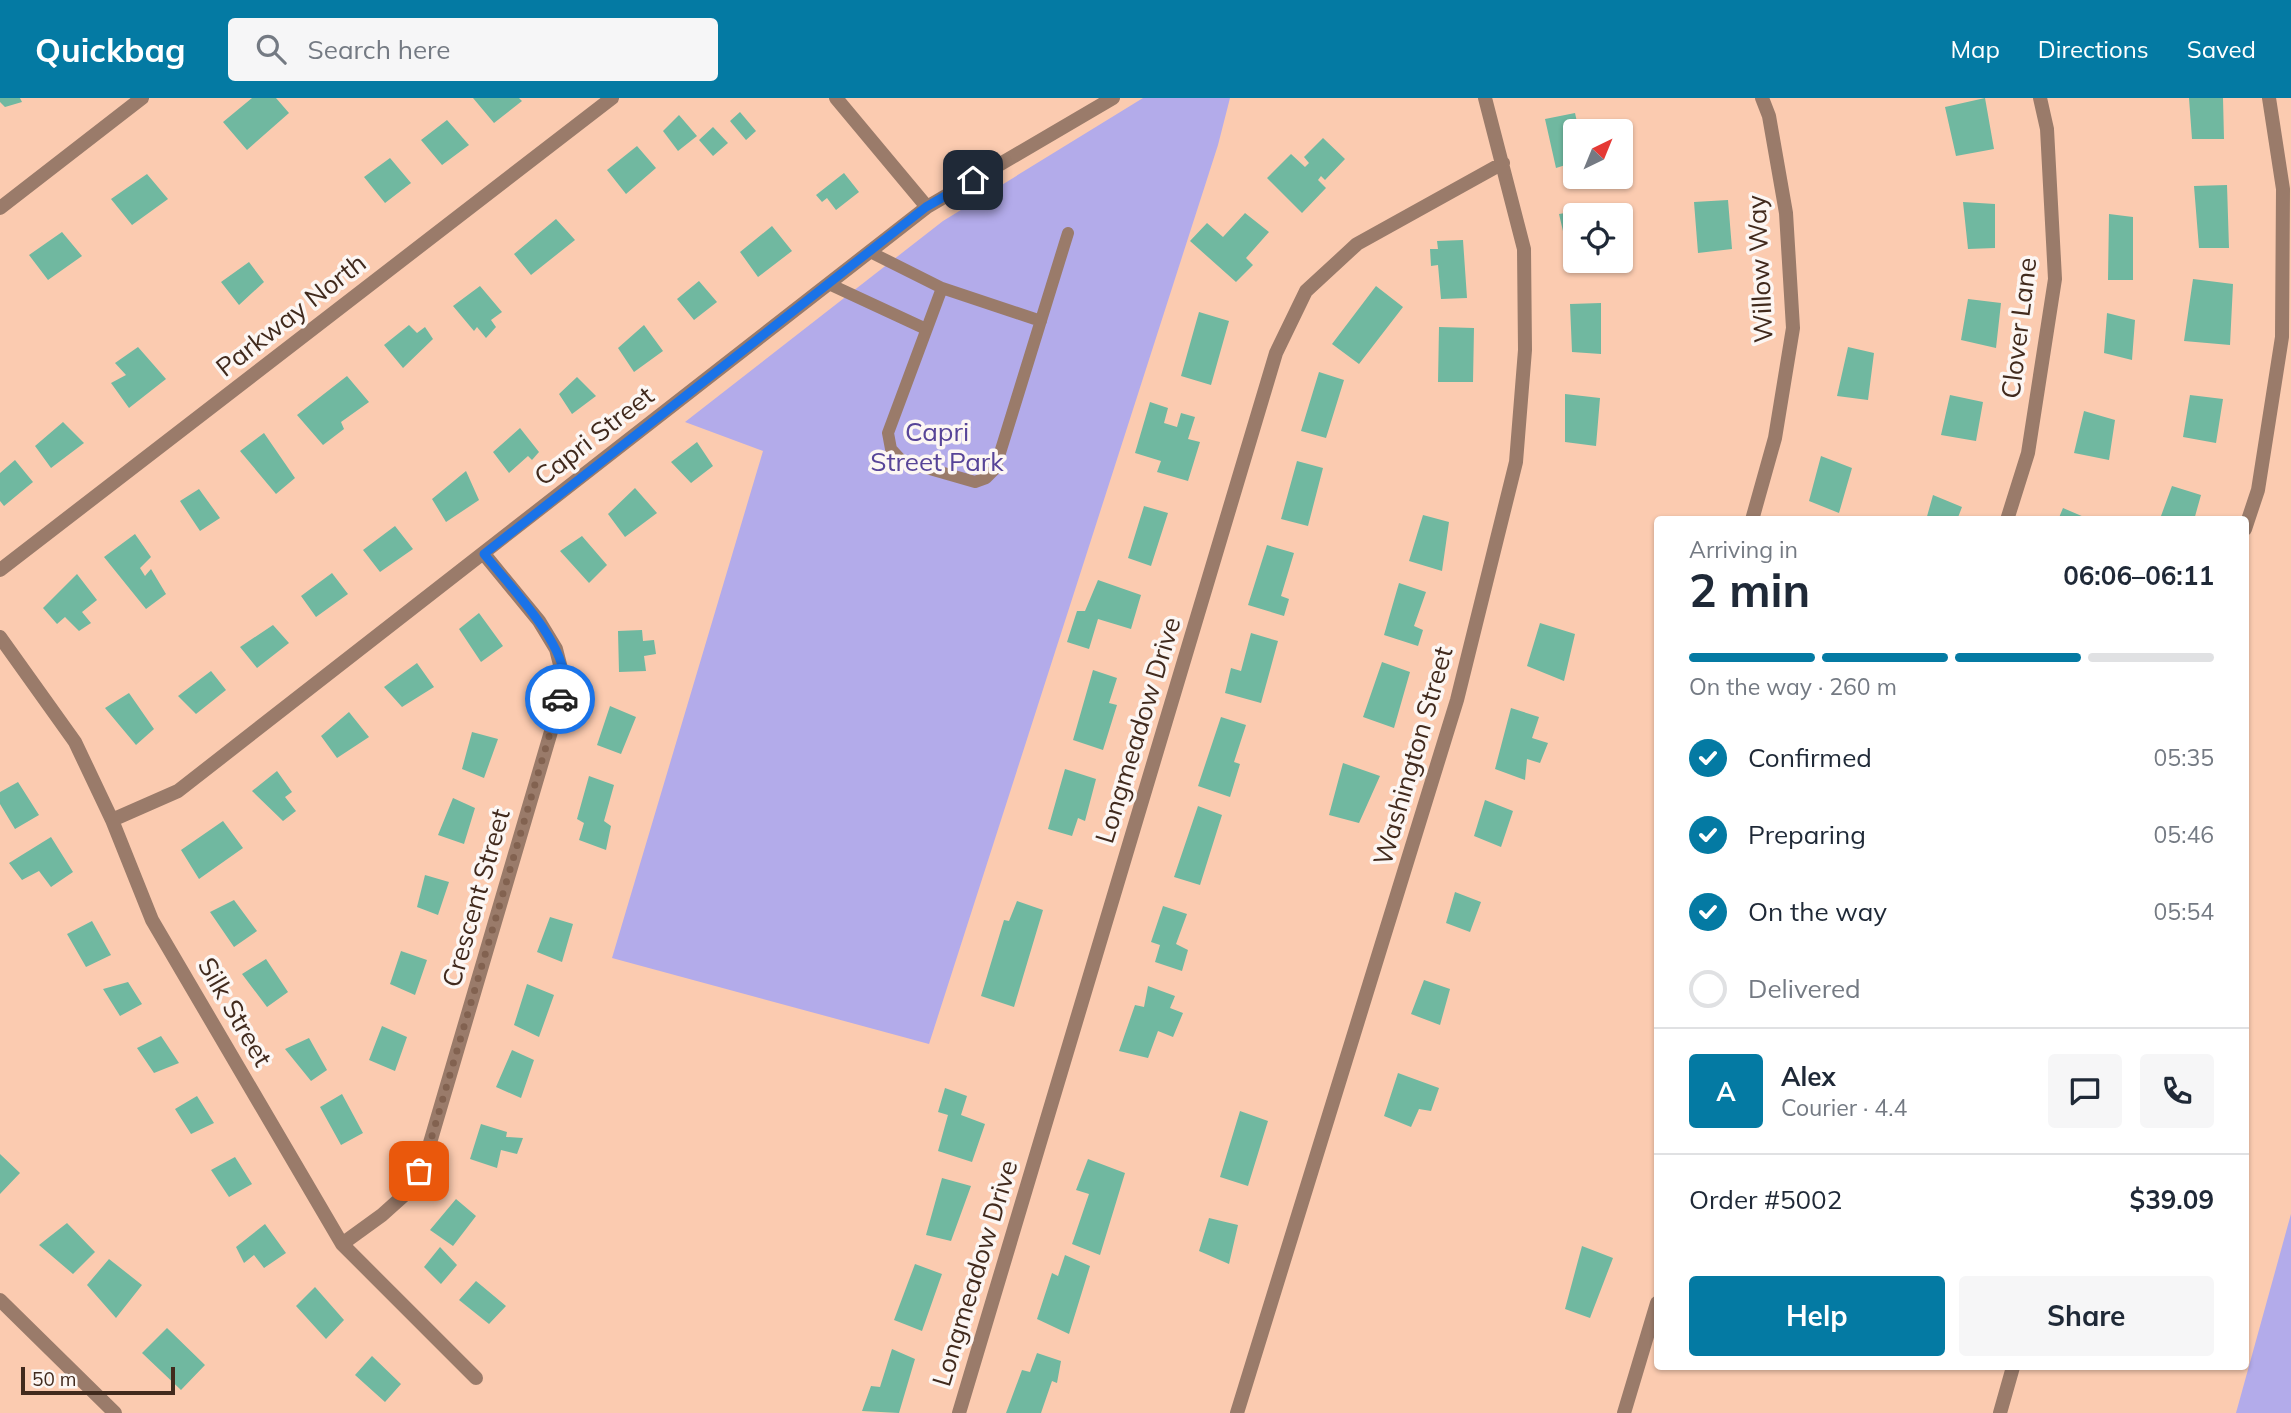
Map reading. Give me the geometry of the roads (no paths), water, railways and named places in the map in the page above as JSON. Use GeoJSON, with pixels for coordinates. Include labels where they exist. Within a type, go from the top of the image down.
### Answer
{"type":"FeatureCollection","features":[{"type":"Feature","properties":{"kind":"street"},"geometry":{"type":"LineString","coordinates":[[0,208],[142,98]]}},
{"type":"Feature","properties":{"kind":"street","name":"Parkway North"},"geometry":{"type":"LineString","coordinates":[[0,570],[612,98]]}},
{"type":"Feature","properties":{"kind":"street"},"geometry":{"type":"LineString","coordinates":[[836,98],[926,207]]}},
{"type":"Feature","properties":{"kind":"street","name":"Capri Street"},"geometry":{"type":"LineString","coordinates":[[112,820],[178,791],[926,207],[1113,98]]}},
{"type":"Feature","properties":{"kind":"street","name":"Washington Street"},"geometry":{"type":"LineString","coordinates":[[1237,1413],[1457,701],[1516,462],[1525,351],[1524,249],[1485,98]]}},
{"type":"Feature","properties":{"kind":"street","name":"Willow Way"},"geometry":{"type":"LineString","coordinates":[[1753,516],[1776,438],[1793,328],[1786,213],[1769,116],[1762,98]]}},
{"type":"Feature","properties":{"kind":"street","name":"Clover Lane"},"geometry":{"type":"LineString","coordinates":[[2008,516],[2028,453],[2055,279],[2047,129],[2040,98]]}},
{"type":"Feature","properties":{"kind":"street"},"geometry":{"type":"LineString","coordinates":[[2249,517],[2258,490],[2282,337],[2287,189],[2269,98]]}},
{"type":"Feature","properties":{"kind":"street","name":"Longmeadow Drive"},"geometry":{"type":"LineString","coordinates":[[959,1413],[1276,353],[1306,291],[1357,244],[1503,163]]}},
{"type":"Feature","properties":{"kind":"street","name":"Crescent Street"},"geometry":{"type":"LineString","coordinates":[[342,1244],[382,1215],[411,1189],[427,1153],[565,684],[556,649],[539,621],[484,554]]}},
{"type":"Feature","properties":{"kind":"street","name":"Silk Street"},"geometry":{"type":"LineString","coordinates":[[0,637],[75,743],[112,820],[152,919],[342,1244],[476,1378]]}},
{"type":"Feature","properties":{"kind":"street"},"geometry":{"type":"LineString","coordinates":[[0,1300],[115,1413]]}},
{"type":"Feature","properties":{"kind":"street"},"geometry":{"type":"LineString","coordinates":[[1625,1413],[1654,1313]]}},
{"type":"Feature","properties":{"kind":"street"},"geometry":{"type":"LineString","coordinates":[[2000,1413],[2012,1370]]}},
{"type":"Feature","properties":{"kind":"lane"},"geometry":{"type":"LineString","coordinates":[[942,288],[888,432],[891,449],[902,461],[975,482],[986,478],[995,468],[1068,233]]}},
{"type":"Feature","properties":{"kind":"lane"},"geometry":{"type":"LineString","coordinates":[[870,252],[942,288],[1041,321]]}},
{"type":"Feature","properties":{"kind":"lane"},"geometry":{"type":"LineString","coordinates":[[829,284],[926,329]]}},
{"type":"Feature","properties":{"kind":"park label","name":"Capri Street Park"},"geometry":{"type":"Point","coordinates":[937,447]}}]}
